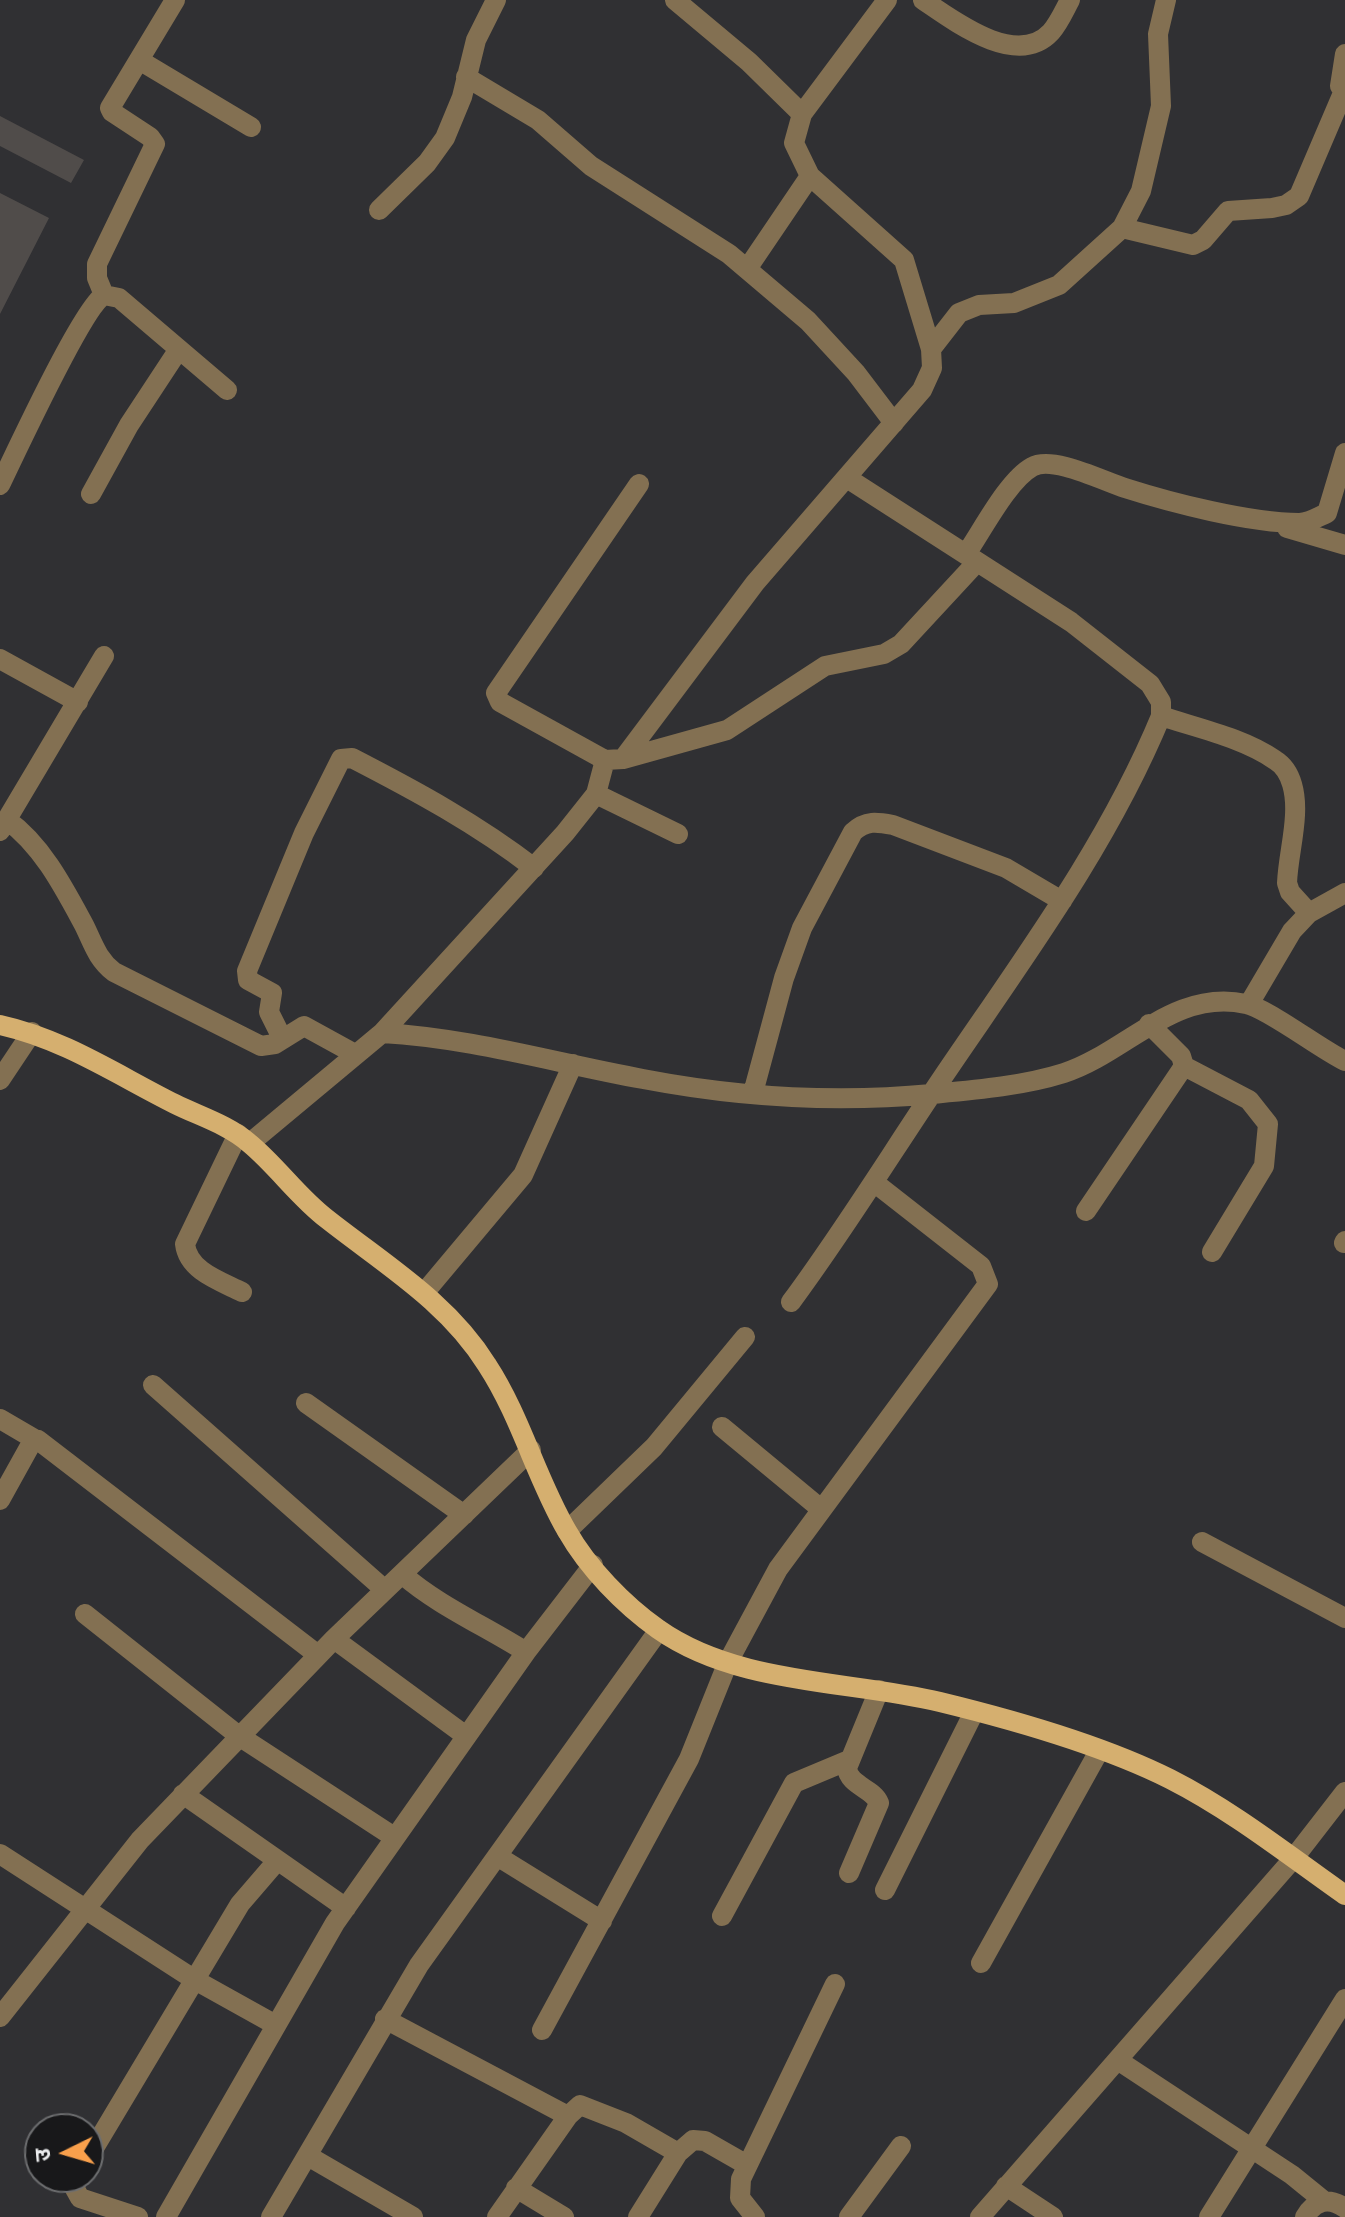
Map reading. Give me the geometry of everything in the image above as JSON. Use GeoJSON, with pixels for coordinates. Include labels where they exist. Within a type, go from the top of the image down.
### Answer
{"type":"FeatureCollection","features":[{"type":"Feature","properties":{"kind":"main road"},"geometry":{"type":"LineString","coordinates":[[0,1025],[32,1032],[69,1047],[244,1139],[323,1217],[424,1293],[486,1362],[531,1450],[567,1531],[611,1587],[659,1630],[689,1647],[728,1662],[879,1690],[974,1712],[1099,1751],[1168,1778],[1224,1810],[1345,1895]]}},
{"type":"Feature","properties":{"kind":"street"},"geometry":{"type":"LineString","coordinates":[[104,295],[96,271],[101,253],[155,144],[150,137],[111,110],[175,0]]}},
{"type":"Feature","properties":{"kind":"street"},"geometry":{"type":"LineString","coordinates":[[379,210],[427,163],[445,138],[462,97],[476,40],[496,0]]}},
{"type":"Feature","properties":{"kind":"street"},"geometry":{"type":"LineString","coordinates":[[675,0],[749,62],[802,114]]}},
{"type":"Feature","properties":{"kind":"street"},"geometry":{"type":"LineString","coordinates":[[242,1292],[200,1270],[188,1257],[185,1244],[244,1139],[382,1033],[534,868],[596,794],[614,759],[755,583],[922,390],[932,368],[931,349],[904,260],[810,176],[794,143],[802,114],[887,0]]}},
{"type":"Feature","properties":{"kind":"street"},"geometry":{"type":"LineString","coordinates":[[923,0],[960,25],[999,42],[1020,46],[1050,34],[1070,0]]}},
{"type":"Feature","properties":{"kind":"street"},"geometry":{"type":"LineString","coordinates":[[931,349],[959,313],[979,305],[1014,303],[1059,285],[1122,228],[1141,191],[1161,106],[1158,34],[1166,0]]}},
{"type":"Feature","properties":{"kind":"street"},"geometry":{"type":"LineString","coordinates":[[1122,228],[1193,245],[1203,240],[1228,211],[1286,205],[1299,196],[1344,93],[1340,79],[1345,54]]}},
{"type":"Feature","properties":{"kind":"street"},"geometry":{"type":"LineString","coordinates":[[139,60],[251,127]]}},
{"type":"Feature","properties":{"kind":"street"},"geometry":{"type":"LineString","coordinates":[[466,77],[538,120],[591,166],[747,269],[808,321],[856,373],[894,423]]}},
{"type":"Feature","properties":{"kind":"street"},"geometry":{"type":"LineString","coordinates":[[747,269],[810,176]]}},
{"type":"Feature","properties":{"kind":"street"},"geometry":{"type":"LineString","coordinates":[[104,295],[119,298],[227,390]]}},
{"type":"Feature","properties":{"kind":"street"},"geometry":{"type":"LineString","coordinates":[[0,485],[55,374],[93,307],[104,295]]}},
{"type":"Feature","properties":{"kind":"street"},"geometry":{"type":"LineString","coordinates":[[91,494],[129,425],[179,349]]}},
{"type":"Feature","properties":{"kind":"street"},"geometry":{"type":"LineString","coordinates":[[1248,517],[1301,523],[1327,513],[1345,453]]}},
{"type":"Feature","properties":{"kind":"street"},"geometry":{"type":"LineString","coordinates":[[639,484],[496,693],[500,702],[614,759],[727,730],[825,666],[884,654],[901,644],[972,558],[1016,481],[1030,467],[1041,463],[1058,465],[1127,489],[1248,517],[1345,545]]}},
{"type":"Feature","properties":{"kind":"street"},"geometry":{"type":"LineString","coordinates":[[791,1302],[875,1183],[931,1094],[1062,901],[1102,835],[1161,716],[1161,702],[1150,684],[1071,622],[847,478]]}},
{"type":"Feature","properties":{"kind":"street"},"geometry":{"type":"LineString","coordinates":[[104,656],[4,826],[34,843],[104,965],[261,1046],[270,1046],[296,1028],[307,1026],[355,1054]]}},
{"type":"Feature","properties":{"kind":"street"},"geometry":{"type":"LineString","coordinates":[[0,659],[78,702]]}},
{"type":"Feature","properties":{"kind":"street"},"geometry":{"type":"LineString","coordinates":[[1161,716],[1236,742],[1275,760],[1283,767],[1294,791],[1295,815],[1287,883],[1290,892],[1309,913]]}},
{"type":"Feature","properties":{"kind":"street"},"geometry":{"type":"LineString","coordinates":[[282,1038],[268,1010],[272,993],[248,980],[247,971],[298,846],[341,759],[352,758],[428,796],[493,836],[534,868]]}},
{"type":"Feature","properties":{"kind":"street"},"geometry":{"type":"LineString","coordinates":[[596,794],[678,834]]}},
{"type":"Feature","properties":{"kind":"street"},"geometry":{"type":"LineString","coordinates":[[753,1093],[784,978],[802,928],[853,832],[861,825],[875,821],[922,836],[1006,868],[1062,901]]}},
{"type":"Feature","properties":{"kind":"street"},"geometry":{"type":"LineString","coordinates":[[1249,1004],[1292,931],[1309,913],[1345,893]]}},
{"type":"Feature","properties":{"kind":"street"},"geometry":{"type":"LineString","coordinates":[[382,1033],[507,1048],[644,1079],[753,1093],[825,1097],[931,1094],[1066,1072],[1149,1024],[1201,1005],[1223,1001],[1249,1004],[1345,1061]]}},
{"type":"Feature","properties":{"kind":"street"},"geometry":{"type":"LineString","coordinates":[[1149,1024],[1181,1056],[1184,1066],[1249,1100],[1268,1124],[1264,1166],[1212,1252]]}},
{"type":"Feature","properties":{"kind":"street"},"geometry":{"type":"LineString","coordinates":[[0,1080],[32,1032]]}},
{"type":"Feature","properties":{"kind":"street"},"geometry":{"type":"LineString","coordinates":[[424,1293],[523,1175],[573,1064]]}},
{"type":"Feature","properties":{"kind":"street"},"geometry":{"type":"LineString","coordinates":[[1086,1211],[1184,1066]]}},
{"type":"Feature","properties":{"kind":"street"},"geometry":{"type":"LineString","coordinates":[[542,2030],[689,1759],[728,1662],[778,1569],[988,1284],[981,1266],[875,1183]]}},
{"type":"Feature","properties":{"kind":"street"},"geometry":{"type":"LineString","coordinates":[[567,1531],[654,1447],[745,1337]]}},
{"type":"Feature","properties":{"kind":"street"},"geometry":{"type":"LineString","coordinates":[[153,1385],[385,1590]]}},
{"type":"Feature","properties":{"kind":"street"},"geometry":{"type":"LineString","coordinates":[[306,1403],[464,1515]]}},
{"type":"Feature","properties":{"kind":"street"},"geometry":{"type":"LineString","coordinates":[[0,1419],[92,1479],[200,1567],[318,1655]]}},
{"type":"Feature","properties":{"kind":"street"},"geometry":{"type":"LineString","coordinates":[[722,1427],[821,1509]]}},
{"type":"Feature","properties":{"kind":"street"},"geometry":{"type":"LineString","coordinates":[[0,1500],[36,1440]]}},
{"type":"Feature","properties":{"kind":"street"},"geometry":{"type":"LineString","coordinates":[[0,2017],[140,1840],[183,1794],[334,1639],[531,1450]]}},
{"type":"Feature","properties":{"kind":"street"},"geometry":{"type":"LineString","coordinates":[[1202,1542],[1345,1618]]}},
{"type":"Feature","properties":{"kind":"street"},"geometry":{"type":"LineString","coordinates":[[166,2217],[274,2024],[346,1908],[526,1652],[593,1565]]}},
{"type":"Feature","properties":{"kind":"street"},"geometry":{"type":"LineString","coordinates":[[402,1574],[425,1594],[466,1614],[526,1652]]}},
{"type":"Feature","properties":{"kind":"street"},"geometry":{"type":"LineString","coordinates":[[85,1614],[239,1736],[394,1837]]}},
{"type":"Feature","properties":{"kind":"street"},"geometry":{"type":"LineString","coordinates":[[271,2217],[385,2019],[659,1630]]}},
{"type":"Feature","properties":{"kind":"street"},"geometry":{"type":"LineString","coordinates":[[334,1639],[466,1736]]}},
{"type":"Feature","properties":{"kind":"street"},"geometry":{"type":"LineString","coordinates":[[849,1873],[879,1803],[876,1797],[847,1775],[849,1760],[879,1690]]}},
{"type":"Feature","properties":{"kind":"street"},"geometry":{"type":"LineString","coordinates":[[885,1890],[974,1712]]}},
{"type":"Feature","properties":{"kind":"street"},"geometry":{"type":"LineString","coordinates":[[981,1963],[1099,1751]]}},
{"type":"Feature","properties":{"kind":"street"},"geometry":{"type":"LineString","coordinates":[[722,1916],[794,1783],[849,1760]]}},
{"type":"Feature","properties":{"kind":"street"},"geometry":{"type":"LineString","coordinates":[[980,2217],[1293,1859],[1345,1792]]}},
{"type":"Feature","properties":{"kind":"street"},"geometry":{"type":"LineString","coordinates":[[183,1794],[346,1908]]}},
{"type":"Feature","properties":{"kind":"street"},"geometry":{"type":"LineString","coordinates":[[0,1854],[87,1907],[195,1980],[274,2024]]}},
{"type":"Feature","properties":{"kind":"street"},"geometry":{"type":"LineString","coordinates":[[497,1856],[602,1921]]}},
{"type":"Feature","properties":{"kind":"street"},"geometry":{"type":"LineString","coordinates":[[104,2131],[240,1904],[277,1861]]}},
{"type":"Feature","properties":{"kind":"street"},"geometry":{"type":"LineString","coordinates":[[755,2217],[740,2198],[741,2179],[835,1984]]}},
{"type":"Feature","properties":{"kind":"street"},"geometry":{"type":"LineString","coordinates":[[1209,2217],[1345,1999]]}},
{"type":"Feature","properties":{"kind":"street"},"geometry":{"type":"LineString","coordinates":[[385,2019],[568,2116]]}},
{"type":"Feature","properties":{"kind":"street"},"geometry":{"type":"LineString","coordinates":[[1119,2061],[1251,2148],[1324,2201]]}},
{"type":"Feature","properties":{"kind":"street"},"geometry":{"type":"LineString","coordinates":[[497,2217],[577,2106],[586,2104],[678,2153]]}},
{"type":"Feature","properties":{"kind":"street"},"geometry":{"type":"LineString","coordinates":[[638,2217],[678,2153],[689,2142],[699,2139],[747,2165]]}},
{"type":"Feature","properties":{"kind":"street"},"geometry":{"type":"LineString","coordinates":[[849,2217],[901,2146]]}},
{"type":"Feature","properties":{"kind":"street"},"geometry":{"type":"LineString","coordinates":[[308,2156],[413,2217]]}},
{"type":"Feature","properties":{"kind":"street"},"geometry":{"type":"LineString","coordinates":[[1006,2186],[1053,2217]]}},
{"type":"Feature","properties":{"kind":"street"},"geometry":{"type":"LineString","coordinates":[[516,2188],[564,2217]]}},
{"type":"Feature","properties":{"kind":"street"},"geometry":{"type":"LineString","coordinates":[[77,2193],[80,2198],[138,2217]]}},
{"type":"Feature","properties":{"kind":"street"},"geometry":{"type":"LineString","coordinates":[[1305,2217],[1313,2205],[1324,2201],[1332,2200],[1345,2208]]}},
{"type":"Feature","properties":{"kind":"building"},"geometry":{"type":"Polygon","coordinates":[[[0,116],[84,160],[71,183],[0,146],[0,116]]]}},
{"type":"Feature","properties":{"kind":"building"},"geometry":{"type":"Polygon","coordinates":[[[0,193],[49,218],[0,314],[0,193]]]}}]}
